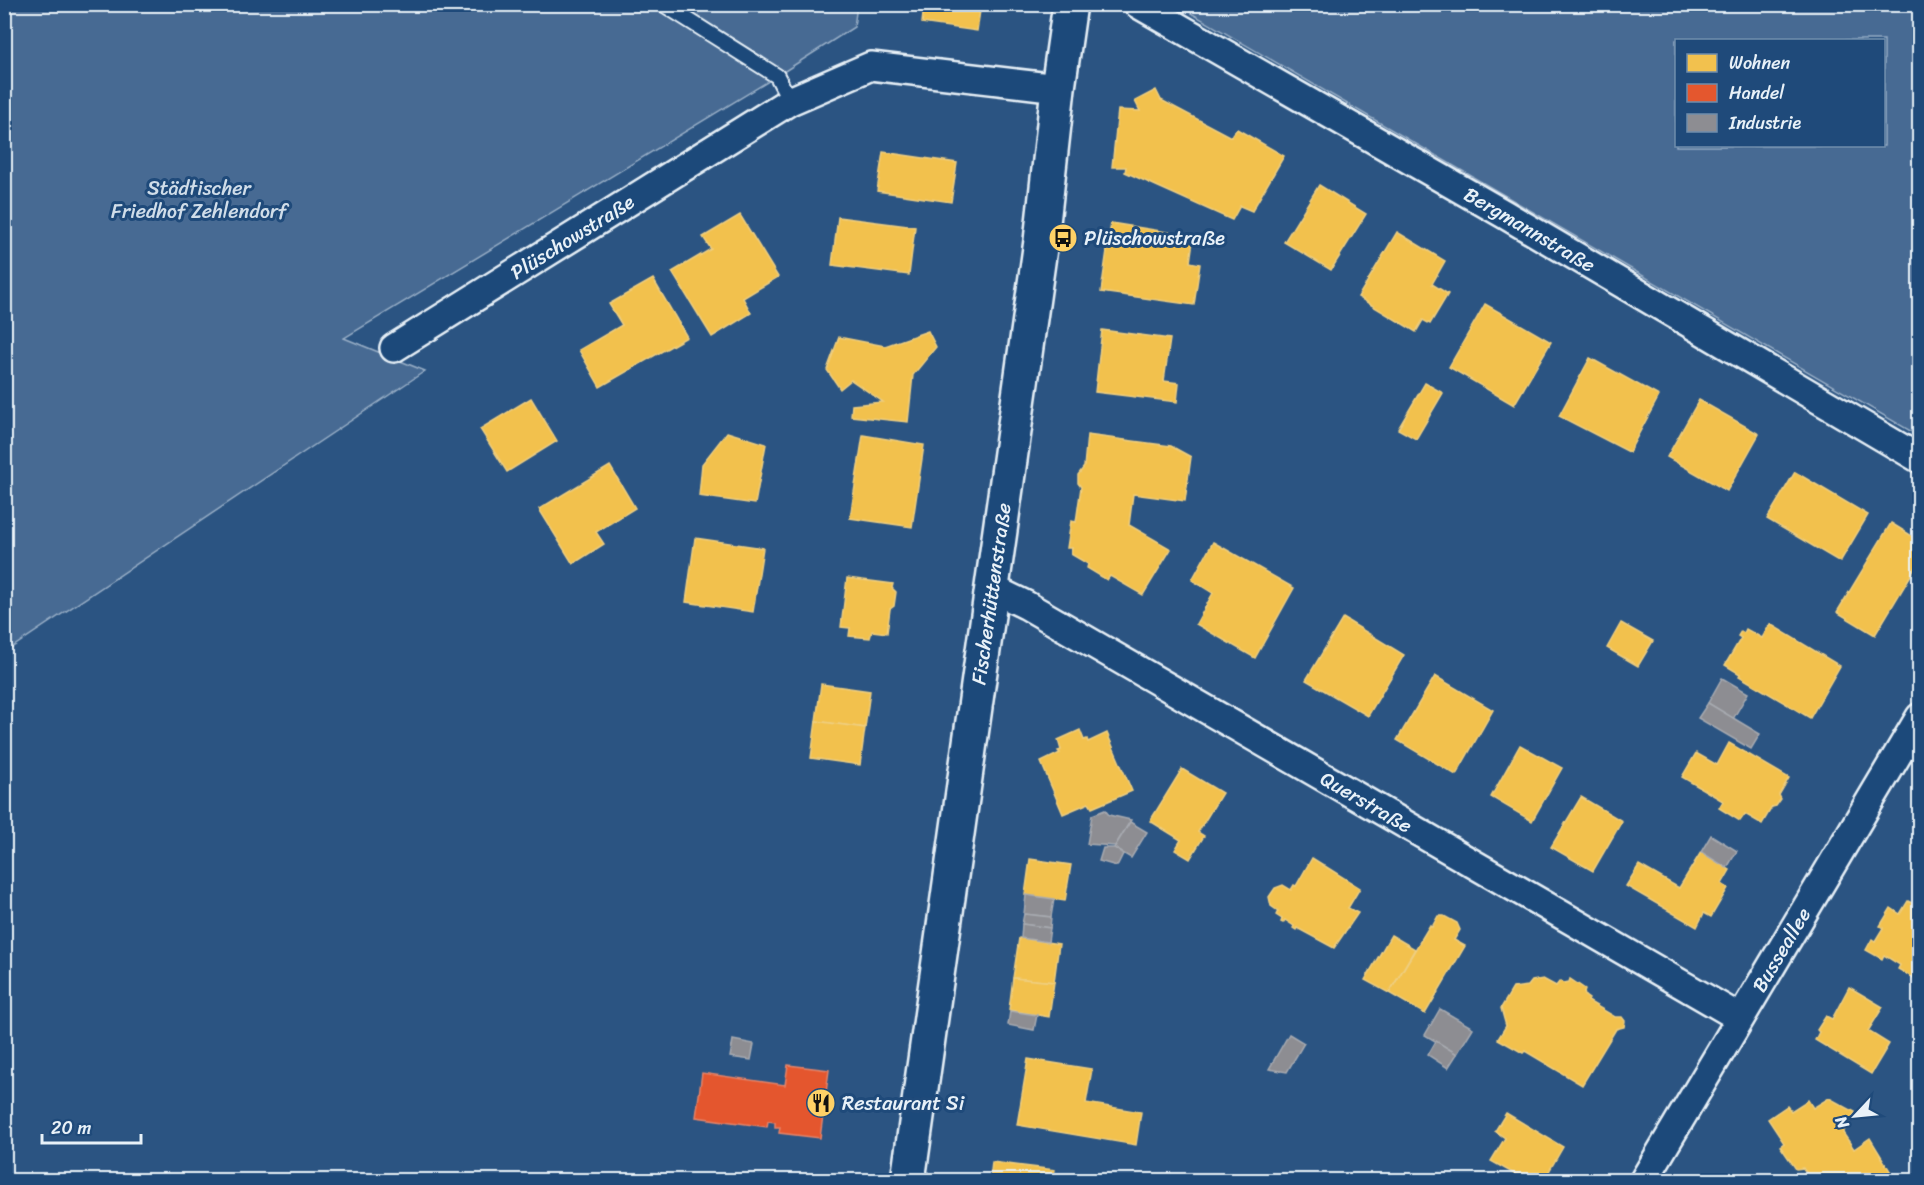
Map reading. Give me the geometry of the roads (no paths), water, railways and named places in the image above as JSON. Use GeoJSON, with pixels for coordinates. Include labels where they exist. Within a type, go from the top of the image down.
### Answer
{"type":"FeatureCollection","features":[{"type":"Feature","properties":{"kind":"street","name":"Fischerhüttenstraße"},"geometry":{"type":"LineString","coordinates":[[908,1180],[1041,241],[1070,4]]}},
{"type":"Feature","properties":{"kind":"street","name":"Bergmannstraße"},"geometry":{"type":"LineString","coordinates":[[1138,4],[1504,214],[1920,459]]}},
{"type":"Feature","properties":{"kind":"street","name":"Plüschowstraße"},"geometry":{"type":"LineString","coordinates":[[394,348],[790,101],[871,66],[1058,88]]}},
{"type":"Feature","properties":{"kind":"street","name":"Querstraße"},"geometry":{"type":"LineString","coordinates":[[991,588],[1026,605],[1740,1018]]}},
{"type":"Feature","properties":{"kind":"street","name":"Busseallee"},"geometry":{"type":"LineString","coordinates":[[1644,1180],[1920,717]]}},
{"type":"Feature","properties":{"kind":"lane"},"geometry":{"type":"LineString","coordinates":[[663,4],[777,76],[790,101]]}},
{"type":"Feature","properties":{"kind":"place","name":"Plüschowstraße"},"geometry":{"type":"Point","coordinates":[1063,238]}},
{"type":"Feature","properties":{"kind":"place","name":"Restaurant Si"},"geometry":{"type":"Point","coordinates":[821,1103]}},
{"type":"Feature","properties":{"kind":"park label","name":"Städtischer Friedhof Zehlendorf"},"geometry":{"type":"Point","coordinates":[199,200]}}]}
